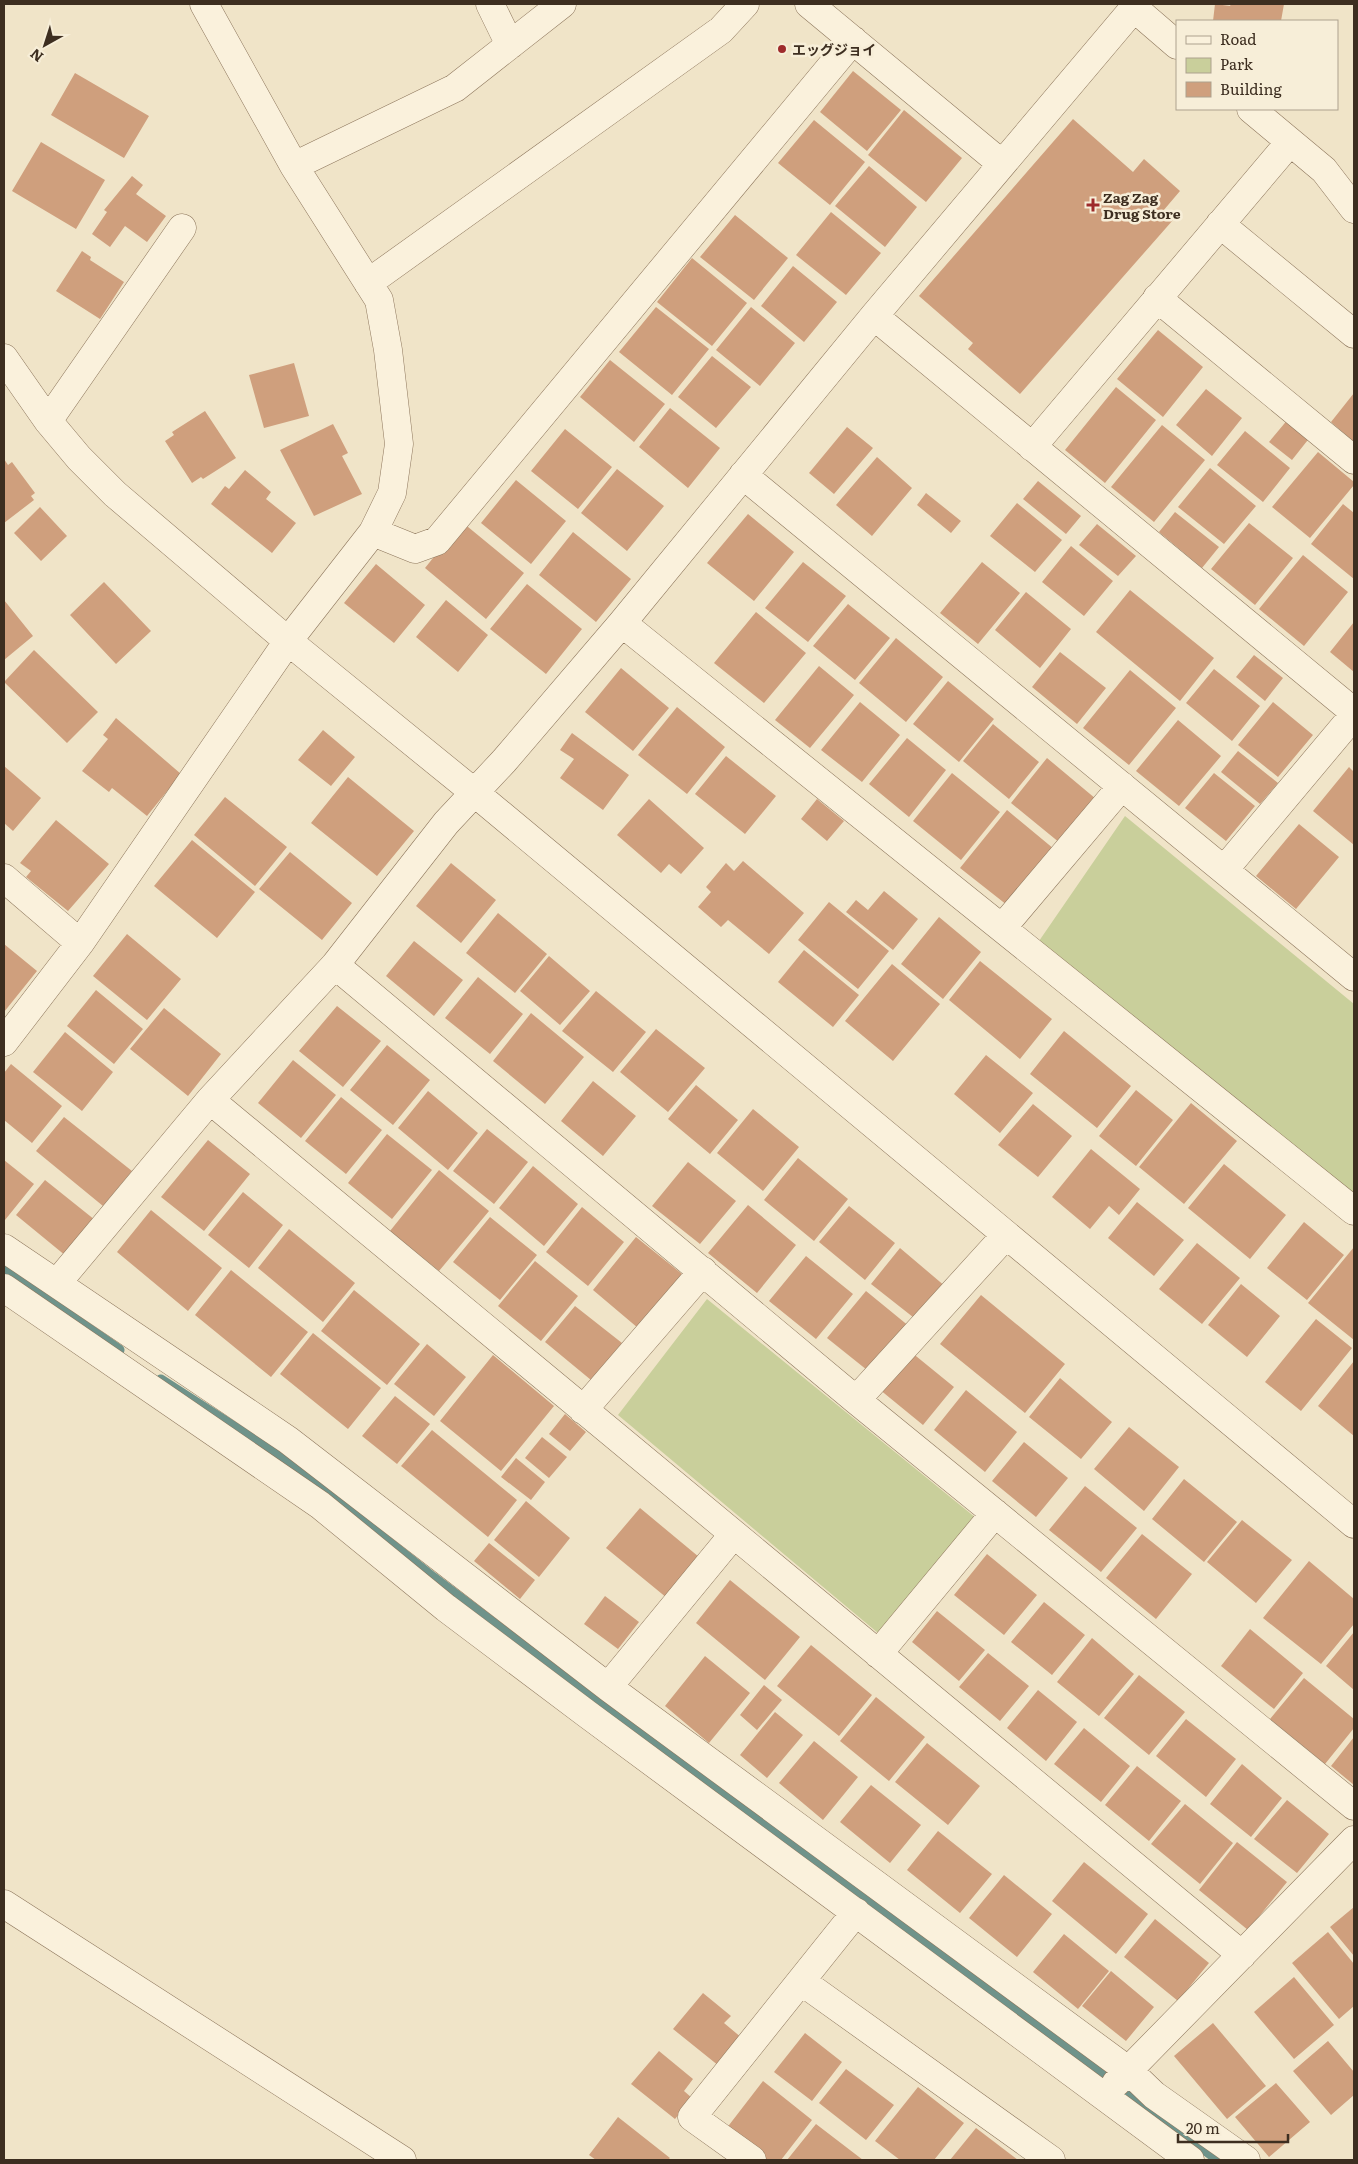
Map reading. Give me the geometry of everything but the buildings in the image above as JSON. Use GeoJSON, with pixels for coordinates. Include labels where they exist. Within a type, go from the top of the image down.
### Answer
{"type":"FeatureCollection","features":[{"type":"Feature","properties":{"kind":"street"},"geometry":{"type":"LineString","coordinates":[[4,1042],[80,943],[288,641],[373,532],[392,493],[399,444],[380,300],[294,166],[204,4]]}},
{"type":"Feature","properties":{"kind":"street"},"geometry":{"type":"LineString","coordinates":[[490,4],[510,45]]}},
{"type":"Feature","properties":{"kind":"street"},"geometry":{"type":"LineString","coordinates":[[294,166],[455,88],[562,4]]}},
{"type":"Feature","properties":{"kind":"street"},"geometry":{"type":"LineString","coordinates":[[368,283],[720,30],[745,4]]}},
{"type":"Feature","properties":{"kind":"street"},"geometry":{"type":"LineString","coordinates":[[809,4],[1002,164]]}},
{"type":"Feature","properties":{"kind":"street"},"geometry":{"type":"LineString","coordinates":[[57,1283],[210,1100],[335,965],[446,823],[475,793],[622,623],[874,316],[1134,6],[1176,44]]}},
{"type":"Feature","properties":{"kind":"street"},"geometry":{"type":"LineString","coordinates":[[373,532],[415,549],[437,541],[853,40]]}},
{"type":"Feature","properties":{"kind":"street"},"geometry":{"type":"LineString","coordinates":[[1252,110],[1324,170],[1354,209]]}},
{"type":"Feature","properties":{"kind":"street"},"geometry":{"type":"LineString","coordinates":[[1032,447],[1290,142]]}},
{"type":"Feature","properties":{"kind":"street"},"geometry":{"type":"LineString","coordinates":[[1220,224],[1354,334]]}},
{"type":"Feature","properties":{"kind":"street"},"geometry":{"type":"LineString","coordinates":[[48,421],[182,228]]}},
{"type":"Feature","properties":{"kind":"street"},"geometry":{"type":"LineString","coordinates":[[1157,298],[1354,460]]}},
{"type":"Feature","properties":{"kind":"street"},"geometry":{"type":"LineString","coordinates":[[874,316],[1354,714],[1224,870]]}},
{"type":"Feature","properties":{"kind":"street"},"geometry":{"type":"LineString","coordinates":[[4,358],[48,421],[79,458],[115,494],[288,641],[475,793],[1354,1524]]}},
{"type":"Feature","properties":{"kind":"street"},"geometry":{"type":"LineString","coordinates":[[743,475],[1354,977]]}},
{"type":"Feature","properties":{"kind":"street"},"geometry":{"type":"LineString","coordinates":[[622,623],[1354,1211]]}},
{"type":"Feature","properties":{"kind":"street"},"geometry":{"type":"LineString","coordinates":[[1002,928],[1122,786]]}},
{"type":"Feature","properties":{"kind":"street"},"geometry":{"type":"LineString","coordinates":[[4,878],[80,943]]}},
{"type":"Feature","properties":{"kind":"street"},"geometry":{"type":"LineString","coordinates":[[335,965],[856,1400],[1354,1806]]}},
{"type":"Feature","properties":{"kind":"street"},"geometry":{"type":"LineString","coordinates":[[210,1100],[1242,1955]]}},
{"type":"Feature","properties":{"kind":"street"},"geometry":{"type":"LineString","coordinates":[[856,1400],[1006,1235]]}},
{"type":"Feature","properties":{"kind":"street"},"geometry":{"type":"LineString","coordinates":[[4,1248],[288,1440],[1116,2084],[1183,2158]]}},
{"type":"Feature","properties":{"kind":"street"},"geometry":{"type":"LineString","coordinates":[[583,1410],[703,1272]]}},
{"type":"Feature","properties":{"kind":"street"},"geometry":{"type":"LineString","coordinates":[[4,1288],[320,1505],[446,1608],[856,1912],[1116,2084],[1154,2095],[1246,2160]]}},
{"type":"Feature","properties":{"kind":"street"},"geometry":{"type":"LineString","coordinates":[[878,1654],[995,1513]]}},
{"type":"Feature","properties":{"kind":"street"},"geometry":{"type":"LineString","coordinates":[[608,1687],[734,1535]]}},
{"type":"Feature","properties":{"kind":"street"},"geometry":{"type":"LineString","coordinates":[[1116,2084],[1354,1840]]}},
{"type":"Feature","properties":{"kind":"street"},"geometry":{"type":"LineString","coordinates":[[4,1904],[402,2160]]}},
{"type":"Feature","properties":{"kind":"street"},"geometry":{"type":"LineString","coordinates":[[752,2160],[692,2117],[856,1912]]}},
{"type":"Feature","properties":{"kind":"street"},"geometry":{"type":"LineString","coordinates":[[801,1981],[1051,2160]]}},
{"type":"Feature","properties":{"kind":"green space"},"geometry":{"type":"Polygon","coordinates":[[[1125,816],[1354,1004],[1354,1198],[1039,941],[1125,816]]]}},
{"type":"Feature","properties":{"kind":"green space"},"geometry":{"type":"Polygon","coordinates":[[[707,1299],[976,1518],[878,1633],[618,1415],[707,1299]]]}},
{"type":"Feature","properties":{"kind":"waterway"},"geometry":{"type":"LineString","coordinates":[[4,1270],[119,1350]]}},
{"type":"Feature","properties":{"kind":"waterway"},"geometry":{"type":"LineString","coordinates":[[161,1380],[288,1462],[432,1577],[596,1701],[1219,2160]]}},
{"type":"Feature","properties":{"kind":"place","name":"エッグジョイ"},"geometry":{"type":"Point","coordinates":[782,49]}},
{"type":"Feature","properties":{"kind":"place","name":"Zag Zag Drug Store"},"geometry":{"type":"Point","coordinates":[1093,205]}}]}
